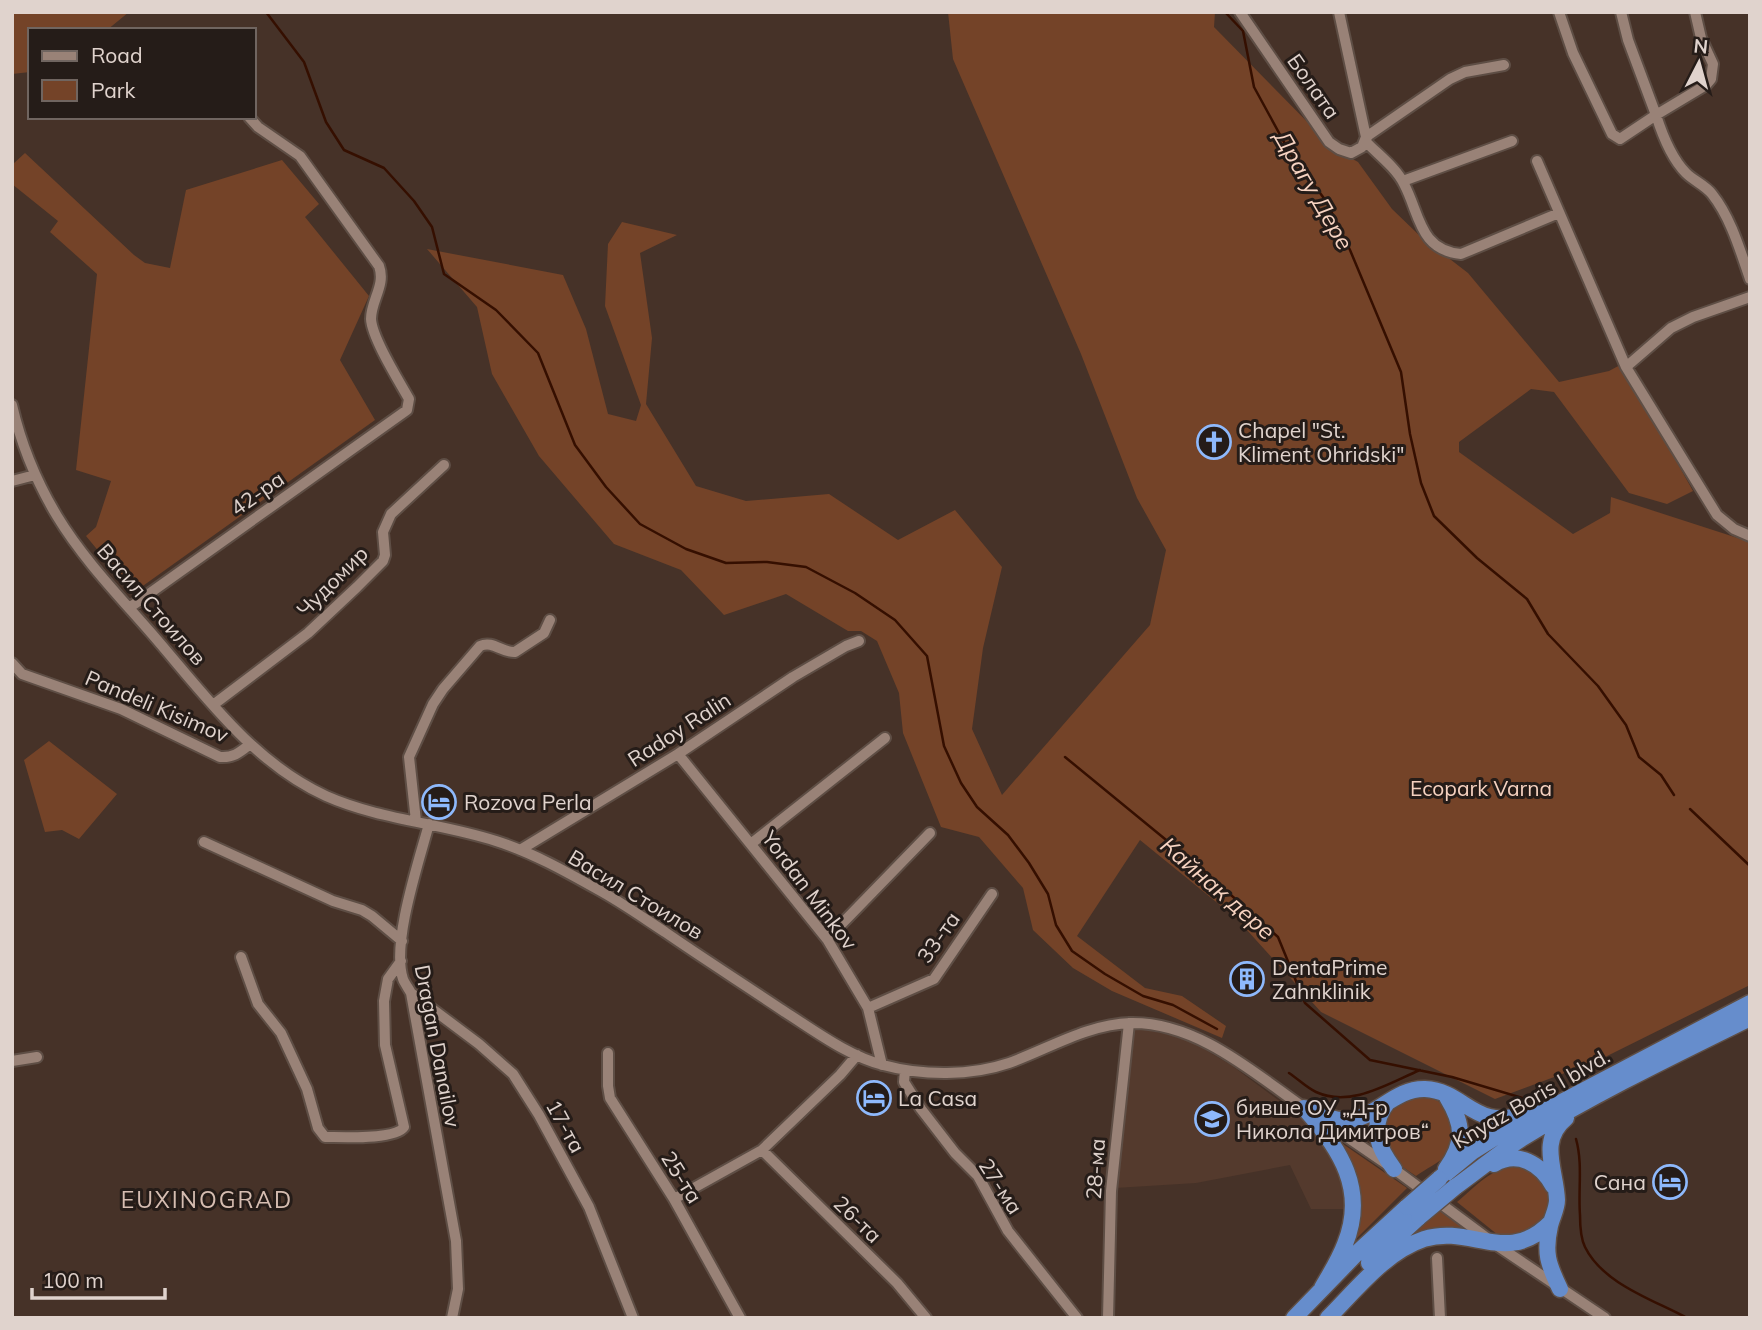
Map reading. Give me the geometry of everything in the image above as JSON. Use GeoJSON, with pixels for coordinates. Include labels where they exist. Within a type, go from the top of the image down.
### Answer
{"type":"FeatureCollection","features":[{"type":"Feature","properties":{"kind":"highway","name":"Knyaz Boris I blvd."},"geometry":{"type":"LineString","coordinates":[[1294,1318],[1322,1289],[1413,1212],[1455,1187],[1583,1096],[1750,1003]]}},
{"type":"Feature","properties":{"kind":"highway","name":"Knyaz Boris I blvd."},"geometry":{"type":"LineString","coordinates":[[1317,1318],[1388,1244],[1439,1179],[1472,1152],[1499,1135],[1750,1017]]}},
{"type":"Feature","properties":{"kind":"highway"},"geometry":{"type":"LineString","coordinates":[[1304,1108],[1327,1117],[1348,1121],[1414,1089],[1445,1095],[1484,1116],[1502,1119],[1583,1096]]}},
{"type":"Feature","properties":{"kind":"highway"},"geometry":{"type":"LineString","coordinates":[[1439,1179],[1453,1159],[1461,1133],[1457,1116],[1445,1095]]}},
{"type":"Feature","properties":{"kind":"highway"},"geometry":{"type":"LineString","coordinates":[[1559,1289],[1547,1262],[1546,1252],[1557,1201],[1550,1152],[1551,1138],[1583,1096]]}},
{"type":"Feature","properties":{"kind":"highway"},"geometry":{"type":"LineString","coordinates":[[1387,1103],[1379,1116],[1377,1134],[1381,1153],[1394,1169]]}},
{"type":"Feature","properties":{"kind":"highway"},"geometry":{"type":"LineString","coordinates":[[1304,1108],[1339,1151],[1351,1192],[1352,1214],[1346,1242],[1322,1289]]}},
{"type":"Feature","properties":{"kind":"highway"},"geometry":{"type":"LineString","coordinates":[[1455,1187],[1500,1160],[1514,1158],[1536,1165],[1547,1175],[1555,1188]]}},
{"type":"Feature","properties":{"kind":"highway"},"geometry":{"type":"LineString","coordinates":[[1328,1318],[1386,1261],[1421,1240],[1441,1235],[1467,1237],[1495,1244],[1528,1239],[1551,1222]]}},
{"type":"Feature","properties":{"kind":"street","name":"Болата"},"geometry":{"type":"LineString","coordinates":[[1240,12],[1329,142],[1351,153],[1362,147],[1366,137]]}},
{"type":"Feature","properties":{"kind":"street"},"geometry":{"type":"LineString","coordinates":[[1339,12],[1367,143],[1403,181],[1423,233],[1434,245],[1448,253],[1461,254],[1559,213]]}},
{"type":"Feature","properties":{"kind":"street"},"geometry":{"type":"LineString","coordinates":[[1559,12],[1573,53],[1615,138],[1623,137],[1706,85],[1711,79],[1713,64],[1701,38],[1695,12]]}},
{"type":"Feature","properties":{"kind":"street"},"geometry":{"type":"LineString","coordinates":[[1621,12],[1628,40],[1677,163],[1710,191],[1719,205],[1738,242],[1750,279]]}},
{"type":"Feature","properties":{"kind":"street"},"geometry":{"type":"LineString","coordinates":[[1366,137],[1450,79],[1465,72],[1504,65]]}},
{"type":"Feature","properties":{"kind":"street","name":"42-ра"},"geometry":{"type":"LineString","coordinates":[[129,608],[407,410],[409,400],[375,334],[371,320],[382,275],[379,266],[300,156],[251,119]]}},
{"type":"Feature","properties":{"kind":"street"},"geometry":{"type":"LineString","coordinates":[[1403,181],[1512,141]]}},
{"type":"Feature","properties":{"kind":"street"},"geometry":{"type":"LineString","coordinates":[[1537,161],[1626,367],[1717,515],[1734,529],[1750,536]]}},
{"type":"Feature","properties":{"kind":"street"},"geometry":{"type":"LineString","coordinates":[[1626,367],[1671,328],[1693,317],[1750,297]]}},
{"type":"Feature","properties":{"kind":"street","name":"Васил Стоилов"},"geometry":{"type":"LineString","coordinates":[[12,405],[35,475],[73,540],[249,745],[282,772],[353,807],[495,840],[520,850],[629,907],[802,1022],[857,1055],[882,1065],[944,1073],[975,1071],[1007,1064],[1093,1030],[1129,1023],[1171,1029],[1195,1037],[1232,1058],[1394,1169],[1600,1317]]}},
{"type":"Feature","properties":{"kind":"street","name":"Чудомир"},"geometry":{"type":"LineString","coordinates":[[213,705],[308,633],[383,561],[383,532],[391,514],[444,465]]}},
{"type":"Feature","properties":{"kind":"street"},"geometry":{"type":"LineString","coordinates":[[12,481],[35,475]]}},
{"type":"Feature","properties":{"kind":"street"},"geometry":{"type":"LineString","coordinates":[[416,821],[409,757],[433,704],[480,646],[485,643],[515,652],[544,633],[550,620]]}},
{"type":"Feature","properties":{"kind":"street","name":"Radoy Ralin"},"geometry":{"type":"LineString","coordinates":[[520,850],[678,754],[793,677],[859,641]]}},
{"type":"Feature","properties":{"kind":"street","name":"Pandeli Kisimov"},"geometry":{"type":"LineString","coordinates":[[12,663],[22,674],[121,709],[220,757],[229,758],[249,745]]}},
{"type":"Feature","properties":{"kind":"street"},"geometry":{"type":"LineString","coordinates":[[752,843],[885,738]]}},
{"type":"Feature","properties":{"kind":"street","name":"Yordan Minkov"},"geometry":{"type":"LineString","coordinates":[[678,754],[827,939],[868,1009],[882,1065]]}},
{"type":"Feature","properties":{"kind":"street","name":"Dragan Danailov"},"geometry":{"type":"LineString","coordinates":[[429,824],[411,894],[401,961],[403,979],[411,993],[456,1241],[458,1289],[452,1318]]}},
{"type":"Feature","properties":{"kind":"street"},"geometry":{"type":"LineString","coordinates":[[827,939],[930,833]]}},
{"type":"Feature","properties":{"kind":"street"},"geometry":{"type":"LineString","coordinates":[[204,842],[333,901],[362,910],[402,941]]}},
{"type":"Feature","properties":{"kind":"street","name":"33-та"},"geometry":{"type":"LineString","coordinates":[[868,1009],[934,979],[992,894]]}},
{"type":"Feature","properties":{"kind":"street"},"geometry":{"type":"LineString","coordinates":[[241,957],[258,1004],[281,1032],[307,1089],[318,1128],[325,1137],[397,1132],[404,1127],[385,1045],[384,1001],[388,979],[401,961]]}},
{"type":"Feature","properties":{"kind":"street","name":"17-та"},"geometry":{"type":"LineString","coordinates":[[411,993],[479,1044],[513,1074],[540,1115],[589,1208],[633,1318]]}},
{"type":"Feature","properties":{"kind":"street","name":"28-ма"},"geometry":{"type":"LineString","coordinates":[[1108,1318],[1111,1191],[1129,1023]]}},
{"type":"Feature","properties":{"kind":"street","name":"25-та"},"geometry":{"type":"LineString","coordinates":[[608,1053],[610,1098],[674,1199],[740,1318]]}},
{"type":"Feature","properties":{"kind":"street"},"geometry":{"type":"LineString","coordinates":[[674,1199],[762,1150],[840,1075],[857,1055]]}},
{"type":"Feature","properties":{"kind":"street"},"geometry":{"type":"LineString","coordinates":[[12,1061],[37,1057]]}},
{"type":"Feature","properties":{"kind":"street","name":"27-ма"},"geometry":{"type":"LineString","coordinates":[[905,1070],[904,1082],[920,1109],[955,1153],[978,1176],[1008,1231],[1077,1318]]}},
{"type":"Feature","properties":{"kind":"street","name":"26-та"},"geometry":{"type":"LineString","coordinates":[[762,1150],[897,1283],[926,1318]]}},
{"type":"Feature","properties":{"kind":"street"},"geometry":{"type":"LineString","coordinates":[[1437,1258],[1440,1318]]}},
{"type":"Feature","properties":{"kind":"shaded area","name":"бивше ОУ „Д-р Никола Димитров“"},"geometry":{"type":"Polygon","coordinates":[[[1132,1027],[1194,1043],[1231,1065],[1309,1123],[1335,1156],[1349,1209],[1311,1209],[1290,1165],[1196,1183],[1115,1188],[1132,1027]]]}},
{"type":"Feature","properties":{"kind":"green space"},"geometry":{"type":"Polygon","coordinates":[[[12,12],[129,12],[109,28],[28,28],[28,72],[12,74],[12,12]]]}},
{"type":"Feature","properties":{"kind":"green space","name":"Ecopark Varna"},"geometry":{"type":"Polygon","coordinates":[[[948,12],[1215,12],[1214,27],[1333,148],[1358,162],[1392,209],[1420,236],[1468,273],[1559,382],[1609,371],[1622,364],[1693,491],[1667,504],[1629,493],[1554,392],[1531,389],[1459,442],[1459,452],[1573,534],[1610,513],[1611,497],[1750,542],[1750,985],[1597,1061],[1495,1099],[1321,1012],[1237,919],[1140,840],[1077,936],[1145,988],[1182,996],[1226,1026],[1222,1038],[1112,991],[1073,968],[1033,930],[1023,888],[979,837],[941,827],[903,733],[899,693],[877,641],[861,631],[848,631],[786,594],[724,615],[681,570],[614,544],[539,456],[492,374],[477,307],[427,249],[563,275],[586,329],[608,414],[636,421],[641,405],[605,306],[608,244],[622,222],[677,235],[640,253],[652,338],[646,404],[696,486],[746,501],[829,494],[898,540],[955,510],[1002,567],[983,648],[972,729],[1002,795],[1150,625],[1166,550],[1137,498],[1081,354],[953,59],[948,12]]]}},
{"type":"Feature","properties":{"kind":"green space"},"geometry":{"type":"Polygon","coordinates":[[[25,153],[134,255],[145,263],[170,268],[186,190],[282,160],[319,204],[305,217],[369,296],[340,360],[375,420],[133,593],[86,536],[96,527],[111,481],[76,470],[97,274],[50,232],[58,221],[12,184],[12,165],[25,153]]]}},
{"type":"Feature","properties":{"kind":"green space"},"geometry":{"type":"Polygon","coordinates":[[[49,741],[117,794],[79,839],[62,830],[45,832],[24,760],[49,741]]]}},
{"type":"Feature","properties":{"kind":"green space"},"geometry":{"type":"Polygon","coordinates":[[[1417,1096],[1433,1099],[1444,1105],[1452,1118],[1454,1132],[1447,1154],[1416,1176],[1392,1160],[1383,1125],[1397,1106],[1417,1096]]]}},
{"type":"Feature","properties":{"kind":"green space"},"geometry":{"type":"Polygon","coordinates":[[[1340,1142],[1407,1188],[1352,1243],[1340,1142]]]}},
{"type":"Feature","properties":{"kind":"green space"},"geometry":{"type":"Polygon","coordinates":[[[1516,1166],[1537,1172],[1551,1196],[1551,1215],[1525,1237],[1498,1235],[1457,1202],[1492,1174],[1516,1166]]]}},
{"type":"Feature","properties":{"kind":"green space"},"geometry":{"type":"Polygon","coordinates":[[[1442,1208],[1466,1229],[1440,1229],[1395,1245],[1442,1208]]]}},
{"type":"Feature","properties":{"kind":"waterway","name":"Кайнак дере"},"geometry":{"type":"LineString","coordinates":[[266,12],[304,62],[326,122],[344,150],[384,168],[414,201],[432,227],[444,274],[496,310],[538,353],[575,445],[606,487],[640,524],[686,549],[726,563],[767,562],[806,567],[855,593],[895,620],[927,656],[944,746],[961,783],[977,807],[1008,835],[1029,863],[1048,894],[1056,925],[1072,951],[1143,996],[1173,1005],[1217,1029]]}},
{"type":"Feature","properties":{"kind":"waterway","name":"Драгу Дере"},"geometry":{"type":"LineString","coordinates":[[1225,12],[1243,31],[1254,87],[1290,153],[1326,201],[1350,250],[1401,372],[1410,434],[1421,483],[1434,516],[1477,558],[1527,599],[1548,634],[1598,686],[1626,725],[1639,757],[1661,775],[1674,795]]}},
{"type":"Feature","properties":{"kind":"waterway","name":"Кайнак дере"},"geometry":{"type":"LineString","coordinates":[[1065,757],[1204,871],[1278,937],[1305,1003],[1370,1060],[1452,1077],[1526,1099]]}},
{"type":"Feature","properties":{"kind":"waterway"},"geometry":{"type":"LineString","coordinates":[[1690,809],[1750,866]]}},
{"type":"Feature","properties":{"kind":"waterway","name":"Кайнак дере"},"geometry":{"type":"LineString","coordinates":[[1289,1073],[1316,1092],[1343,1097],[1370,1092],[1420,1070]]}},
{"type":"Feature","properties":{"kind":"waterway","name":"Кайнак дере"},"geometry":{"type":"LineString","coordinates":[[1576,1139],[1580,1167],[1581,1227],[1585,1247],[1593,1260],[1630,1290],[1687,1318]]}},
{"type":"Feature","properties":{"kind":"place","name":"Chapel \"St. Kliment Ohridski\""},"geometry":{"type":"Point","coordinates":[1214,442]}},
{"type":"Feature","properties":{"kind":"place","name":"Rozova Perla"},"geometry":{"type":"Point","coordinates":[439,802]}},
{"type":"Feature","properties":{"kind":"place","name":"DentaPrime Zahnklinik"},"geometry":{"type":"Point","coordinates":[1247,979]}},
{"type":"Feature","properties":{"kind":"place","name":"La Casa"},"geometry":{"type":"Point","coordinates":[874,1098]}},
{"type":"Feature","properties":{"kind":"place","name":"бивше ОУ „Д-р Никола Димитров“"},"geometry":{"type":"Point","coordinates":[1212,1119]}},
{"type":"Feature","properties":{"kind":"place","name":"Сана"},"geometry":{"type":"Point","coordinates":[1670,1182]}},
{"type":"Feature","properties":{"kind":"district","name":"EUXINOGRAD"},"geometry":{"type":"Point","coordinates":[207,1199]}}]}
